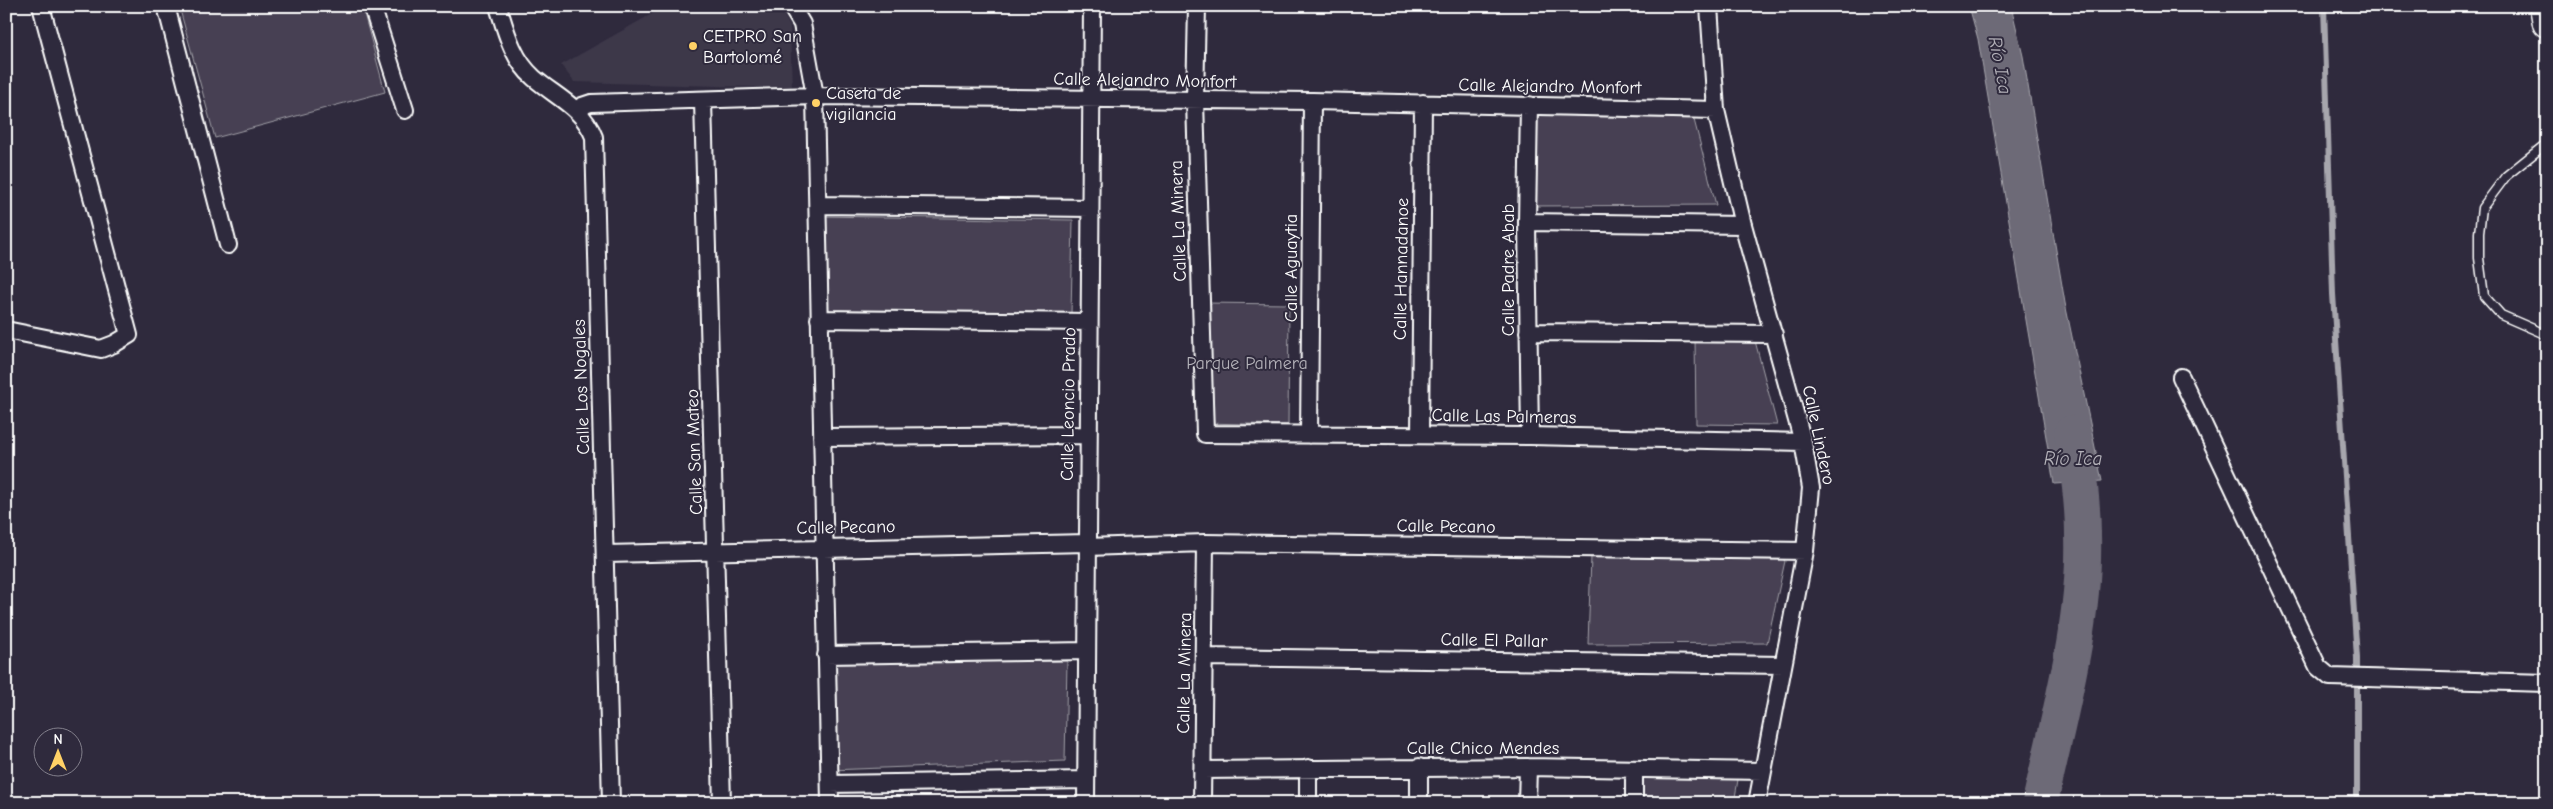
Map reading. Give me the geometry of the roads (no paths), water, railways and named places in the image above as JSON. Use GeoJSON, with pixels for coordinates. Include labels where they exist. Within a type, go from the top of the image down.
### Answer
{"type":"FeatureCollection","features":[{"type":"Feature","properties":{"kind":"highway"},"geometry":{"type":"LineString","coordinates":[[2544,6],[2547,22]]}},
{"type":"Feature","properties":{"kind":"street"},"geometry":{"type":"LineString","coordinates":[[6,330],[102,349],[129,335],[41,6]]}},
{"type":"Feature","properties":{"kind":"street"},"geometry":{"type":"LineString","coordinates":[[166,6],[228,245]]}},
{"type":"Feature","properties":{"kind":"street"},"geometry":{"type":"LineString","coordinates":[[372,6],[404,110]]}},
{"type":"Feature","properties":{"kind":"street","name":"Calle Los Nogales"},"geometry":{"type":"LineString","coordinates":[[498,6],[510,44],[533,77],[580,114],[590,126],[594,137],[611,803]]}},
{"type":"Feature","properties":{"kind":"street"},"geometry":{"type":"LineString","coordinates":[[791,6],[802,24],[815,96],[830,803]]}},
{"type":"Feature","properties":{"kind":"street","name":"Calle Leoncio Prado"},"geometry":{"type":"LineString","coordinates":[[1086,803],[1092,6]]}},
{"type":"Feature","properties":{"kind":"street","name":"Calle La Minera"},"geometry":{"type":"LineString","coordinates":[[1197,6],[1195,101],[1205,434]]}},
{"type":"Feature","properties":{"kind":"street","name":"Calle Lindero"},"geometry":{"type":"LineString","coordinates":[[1709,6],[1716,110],[1743,225],[1803,442],[1812,493],[1805,551],[1757,803]]}},
{"type":"Feature","properties":{"kind":"street","name":"Calle Alejandro Monfort"},"geometry":{"type":"LineString","coordinates":[[580,114],[582,106],[591,103],[815,96],[1312,101],[1716,110]]}},
{"type":"Feature","properties":{"kind":"street","name":"Calle San Mateo"},"geometry":{"type":"LineString","coordinates":[[703,101],[717,551],[722,803]]}},
{"type":"Feature","properties":{"kind":"street","name":"Calle Aguaytia"},"geometry":{"type":"LineString","coordinates":[[1309,435],[1312,101]]}},
{"type":"Feature","properties":{"kind":"street","name":"Calle Hannadanoe"},"geometry":{"type":"LineString","coordinates":[[1420,435],[1423,103]]}},
{"type":"Feature","properties":{"kind":"street","name":"Calle Padre Abab"},"geometry":{"type":"LineString","coordinates":[[1529,105],[1527,222],[1530,436]]}},
{"type":"Feature","properties":{"kind":"street"},"geometry":{"type":"LineString","coordinates":[[818,205],[1090,208]]}},
{"type":"Feature","properties":{"kind":"street"},"geometry":{"type":"LineString","coordinates":[[1527,222],[1743,225]]}},
{"type":"Feature","properties":{"kind":"street"},"geometry":{"type":"LineString","coordinates":[[819,319],[1089,322]]}},
{"type":"Feature","properties":{"kind":"street"},"geometry":{"type":"LineString","coordinates":[[1528,332],[1774,334]]}},
{"type":"Feature","properties":{"kind":"street"},"geometry":{"type":"LineString","coordinates":[[2181,377],[2318,667],[2330,677],[2547,683]]}},
{"type":"Feature","properties":{"kind":"street","name":"Calle Las Palmeras"},"geometry":{"type":"LineString","coordinates":[[1205,434],[1530,436],[1803,442]]}},
{"type":"Feature","properties":{"kind":"street"},"geometry":{"type":"LineString","coordinates":[[822,437],[1088,435]]}},
{"type":"Feature","properties":{"kind":"street","name":"Calle La Minera"},"geometry":{"type":"LineString","coordinates":[[1202,803],[1205,543]]}},
{"type":"Feature","properties":{"kind":"street","name":"Calle Pecano"},"geometry":{"type":"LineString","coordinates":[[606,554],[824,548],[1205,543],[1805,551]]}},
{"type":"Feature","properties":{"kind":"street"},"geometry":{"type":"LineString","coordinates":[[826,655],[1086,651]]}},
{"type":"Feature","properties":{"kind":"street","name":"Calle El Pallar"},"geometry":{"type":"LineString","coordinates":[[1204,656],[1783,665]]}},
{"type":"Feature","properties":{"kind":"street"},"geometry":{"type":"LineString","coordinates":[[1419,767],[1419,803]]}},
{"type":"Feature","properties":{"kind":"street"},"geometry":{"type":"LineString","coordinates":[[1527,803],[1528,767]]}},
{"type":"Feature","properties":{"kind":"street","name":"Calle Chico Mendes"},"geometry":{"type":"LineString","coordinates":[[1202,770],[1528,767],[1763,771]]}},
{"type":"Feature","properties":{"kind":"street"},"geometry":{"type":"LineString","coordinates":[[1308,768],[1308,803]]}},
{"type":"Feature","properties":{"kind":"street"},"geometry":{"type":"LineString","coordinates":[[1634,769],[1634,803]]}},
{"type":"Feature","properties":{"kind":"street"},"geometry":{"type":"LineString","coordinates":[[830,784],[1086,780]]}},
{"type":"Feature","properties":{"kind":"lane"},"geometry":{"type":"LineString","coordinates":[[2547,143],[2506,176],[2496,189],[2482,208],[2479,233],[2479,258],[2484,296],[2501,315],[2547,335]]}},
{"type":"Feature","properties":{"kind":"water","name":"Río Ica"},"geometry":{"type":"Polygon","coordinates":[[[1969,6],[2011,6],[2023,56],[2065,303],[2102,481],[2054,484],[1978,39],[1969,6]]]}},
{"type":"Feature","properties":{"kind":"waterway"},"geometry":{"type":"LineString","coordinates":[[2324,6],[2333,294],[2357,658],[2357,803]]}},
{"type":"Feature","properties":{"kind":"waterway","name":"Río Ica"},"geometry":{"type":"LineString","coordinates":[[2040,803],[2069,670],[2080,601],[2083,568],[2083,522],[2080,484],[2072,433]]}},
{"type":"Feature","properties":{"kind":"place","name":"CETPRO San Bartolomé"},"geometry":{"type":"Point","coordinates":[693,46]}},
{"type":"Feature","properties":{"kind":"place","name":"Caseta de vigilancia"},"geometry":{"type":"Point","coordinates":[816,103]}},
{"type":"Feature","properties":{"kind":"park label","name":"Parque Palmera"},"geometry":{"type":"Point","coordinates":[1247,363]}}]}
